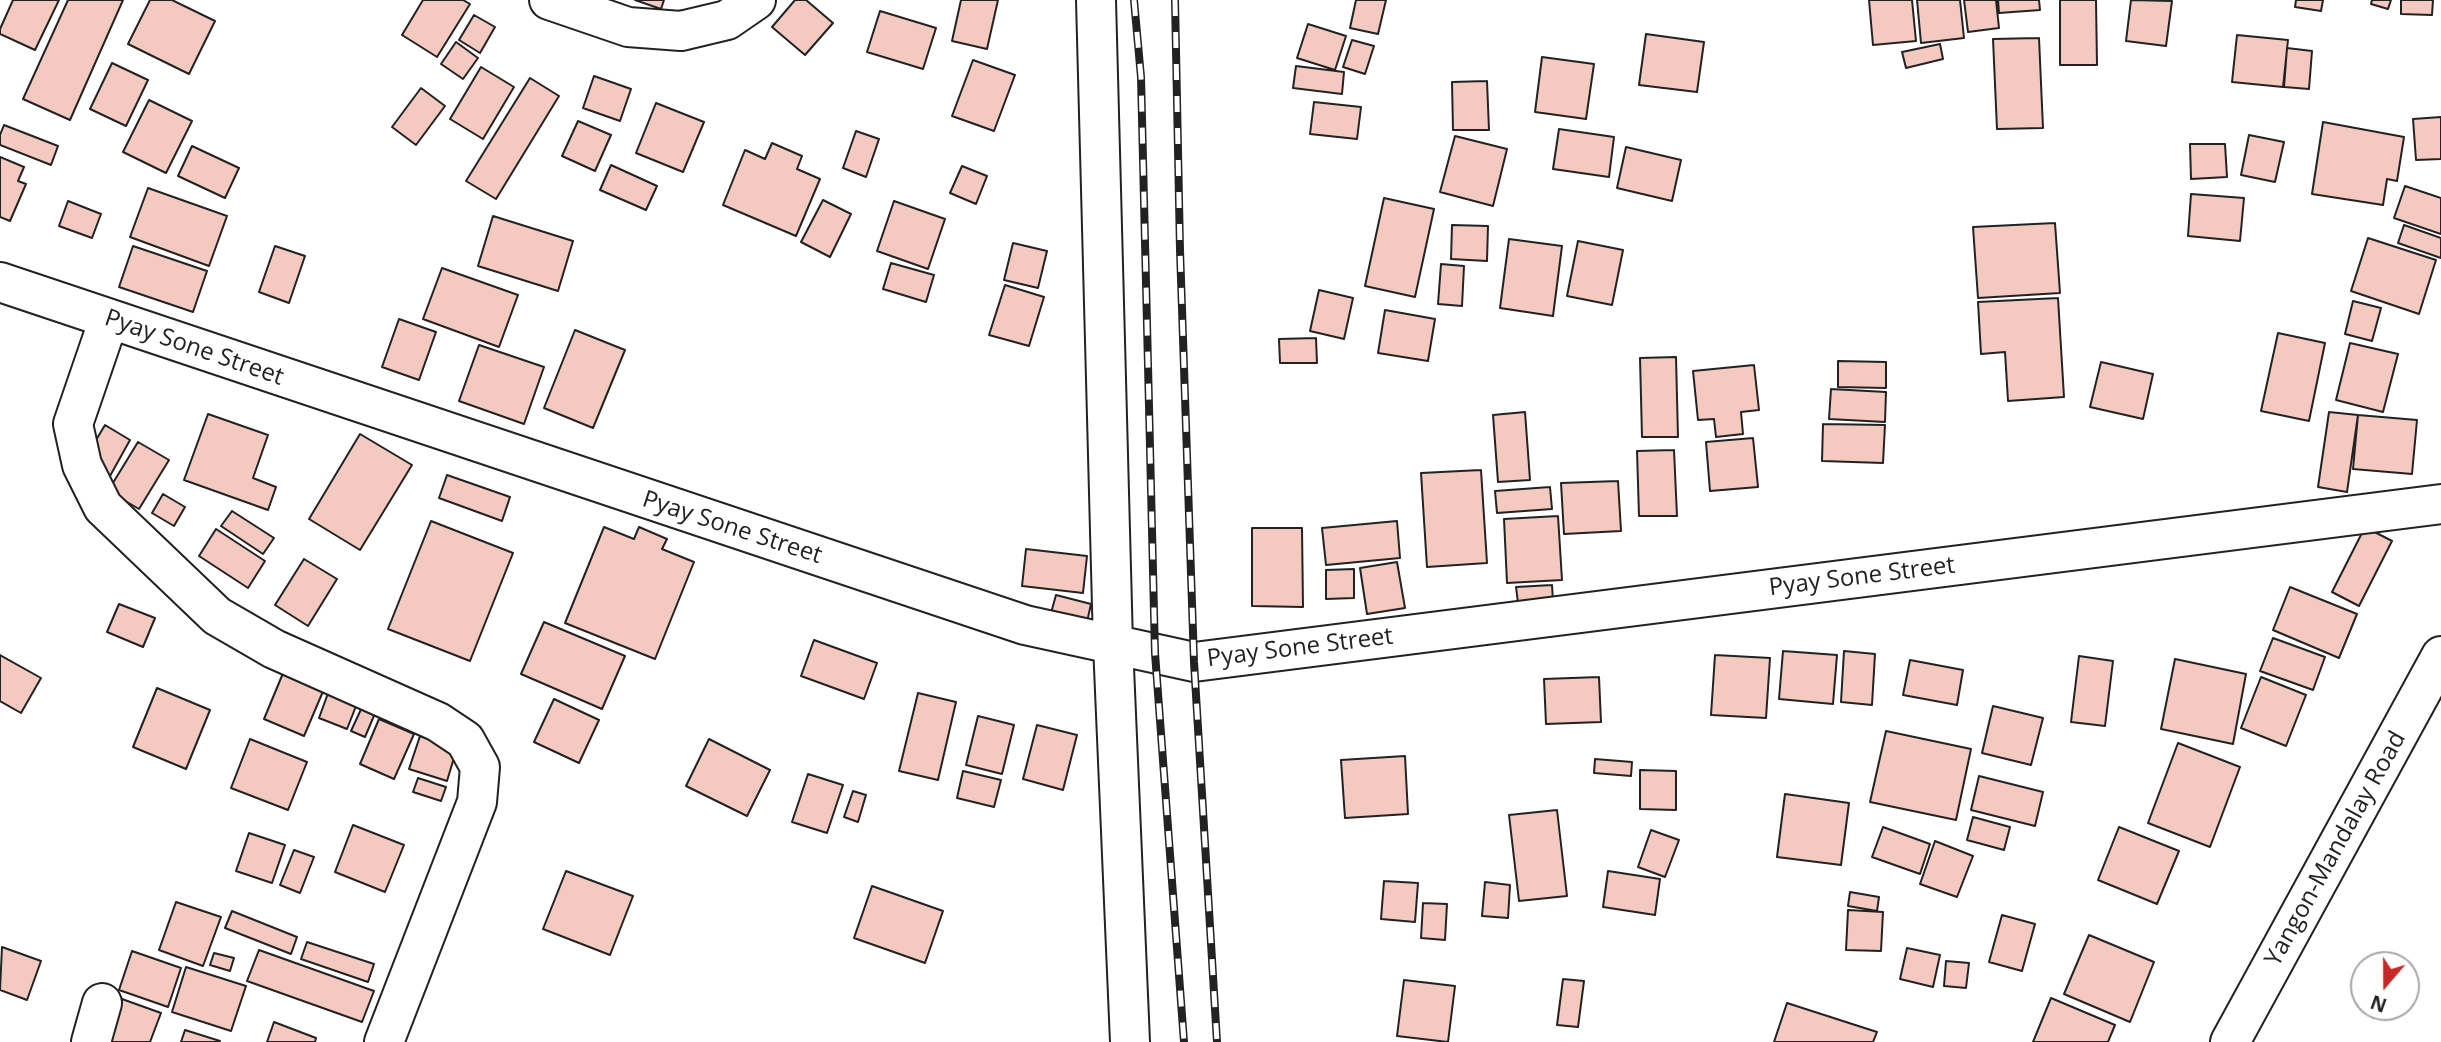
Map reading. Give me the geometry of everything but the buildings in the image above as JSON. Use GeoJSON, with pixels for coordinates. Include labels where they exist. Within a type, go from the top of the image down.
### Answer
{"type":"FeatureCollection","features":[{"type":"Feature","properties":{"kind":"street"},"geometry":{"type":"LineString","coordinates":[[549,0],[628,27],[681,31],[727,20],[756,0]]}},
{"type":"Feature","properties":{"kind":"street"},"geometry":{"type":"LineString","coordinates":[[1096,0],[1112,644],[1129,1042]]}},
{"type":"Feature","properties":{"kind":"street","name":"Pyay Sone Street"},"geometry":{"type":"LineString","coordinates":[[0,282],[1025,625],[1194,662],[2441,505]]}},
{"type":"Feature","properties":{"kind":"street"},"geometry":{"type":"LineString","coordinates":[[109,319],[73,424],[82,465],[103,508],[217,616],[274,649],[438,722],[465,740],[480,767],[477,802],[384,1042]]}},
{"type":"Feature","properties":{"kind":"street","name":"Yangon-Mandalay Road"},"geometry":{"type":"LineString","coordinates":[[2230,1042],[2441,656]]}},
{"type":"Feature","properties":{"kind":"street"},"geometry":{"type":"LineString","coordinates":[[91,1042],[102,1003]]}},
{"type":"Feature","properties":{"kind":"railway"},"geometry":{"type":"LineString","coordinates":[[1134,0],[1141,77],[1155,653],[1184,1042]]}},
{"type":"Feature","properties":{"kind":"railway"},"geometry":{"type":"LineString","coordinates":[[1175,0],[1180,250],[1194,662],[1217,1042]]}}]}
